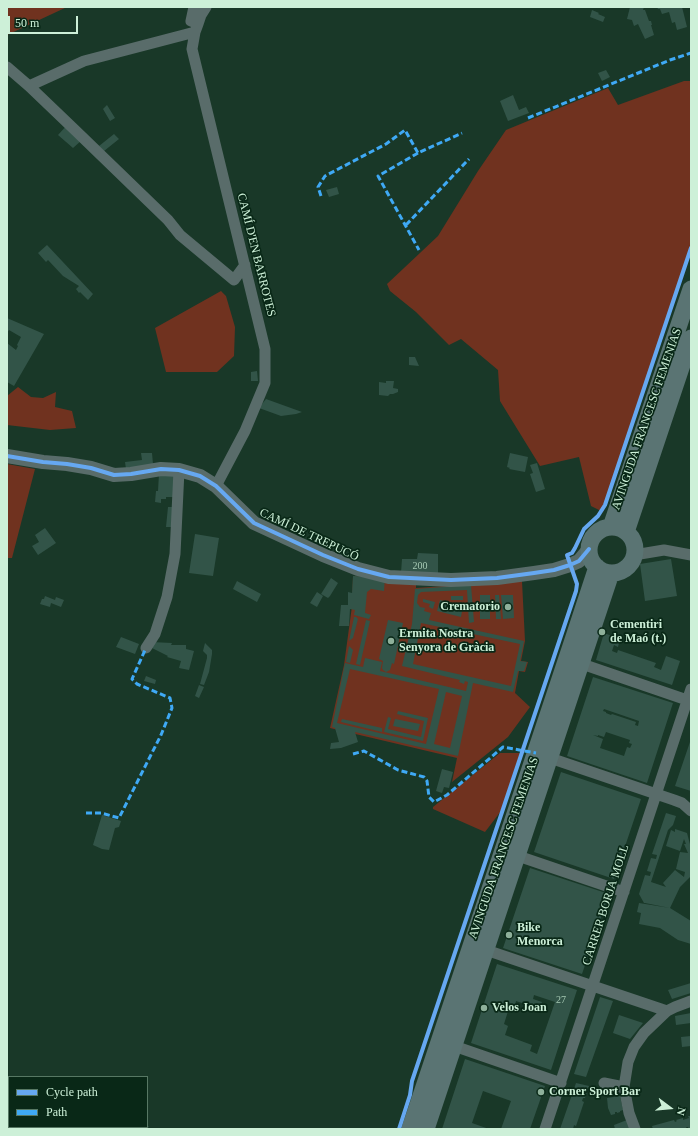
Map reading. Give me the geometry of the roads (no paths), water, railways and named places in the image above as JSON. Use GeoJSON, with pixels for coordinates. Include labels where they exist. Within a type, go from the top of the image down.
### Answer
{"type":"FeatureCollection","features":[{"type":"Feature","properties":{"kind":"main road","name":"AVINGUDA FRANCESC FEMENIAS"},"geometry":{"type":"LineString","coordinates":[[619,529],[691,289]]}},
{"type":"Feature","properties":{"kind":"main road","name":"AVINGUDA FRANCESC FEMENIAS"},"geometry":{"type":"LineString","coordinates":[[619,529],[691,338]]}},
{"type":"Feature","properties":{"kind":"main road"},"geometry":{"type":"LineString","coordinates":[[605,528],[619,529],[632,538],[635,546],[632,561],[624,570],[618,572],[604,570],[593,562],[590,556],[590,542],[598,531],[605,528]]}},
{"type":"Feature","properties":{"kind":"main road","name":"AVINGUDA FRANCESC FEMENIAS"},"geometry":{"type":"LineString","coordinates":[[426,1129],[582,664],[604,570]]}},
{"type":"Feature","properties":{"kind":"main road","name":"AVINGUDA FRANCESC FEMENIAS"},"geometry":{"type":"LineString","coordinates":[[410,1129],[573,641],[604,570]]}},
{"type":"Feature","properties":{"kind":"street","name":"CAMÍ D'EN BARROTES"},"geometry":{"type":"LineString","coordinates":[[194,7],[191,21],[196,28]]}},
{"type":"Feature","properties":{"kind":"street","name":"CAMÍ D'EN BARROTES"},"geometry":{"type":"LineString","coordinates":[[206,7],[196,28],[192,49],[265,349],[265,383],[245,431],[216,486]]}},
{"type":"Feature","properties":{"kind":"street"},"geometry":{"type":"LineString","coordinates":[[29,86],[84,61],[196,28]]}},
{"type":"Feature","properties":{"kind":"street"},"geometry":{"type":"LineString","coordinates":[[7,67],[29,86],[168,220],[180,235],[234,280],[244,265]]}},
{"type":"Feature","properties":{"kind":"street","name":"CAMÍ DE TREPUCÓ"},"geometry":{"type":"LineString","coordinates":[[7,456],[91,468],[114,475],[131,474],[161,468],[179,470],[200,476],[216,486],[254,523],[323,555],[358,569],[389,577],[451,580],[497,578],[534,573],[554,570],[570,565],[579,561],[589,549]]}},
{"type":"Feature","properties":{"kind":"street"},"geometry":{"type":"LineString","coordinates":[[146,648],[155,634],[167,597],[175,554],[179,470]]}},
{"type":"Feature","properties":{"kind":"street"},"geometry":{"type":"LineString","coordinates":[[634,555],[664,550],[691,555]]}},
{"type":"Feature","properties":{"kind":"street"},"geometry":{"type":"LineString","coordinates":[[582,664],[687,700]]}},
{"type":"Feature","properties":{"kind":"street","name":"CARRER BORJA MOLL"},"geometry":{"type":"LineString","coordinates":[[546,1129],[691,688]]}},
{"type":"Feature","properties":{"kind":"street"},"geometry":{"type":"LineString","coordinates":[[550,758],[682,803],[691,811]]}},
{"type":"Feature","properties":{"kind":"street"},"geometry":{"type":"LineString","coordinates":[[518,856],[624,892]]}},
{"type":"Feature","properties":{"kind":"street"},"geometry":{"type":"LineString","coordinates":[[486,950],[667,1011]]}},
{"type":"Feature","properties":{"kind":"street"},"geometry":{"type":"LineString","coordinates":[[635,1129],[624,1087],[628,1062],[634,1047],[644,1033],[667,1011],[691,1001]]}},
{"type":"Feature","properties":{"kind":"street"},"geometry":{"type":"LineString","coordinates":[[454,1046],[561,1082]]}},
{"type":"Feature","properties":{"kind":"street"},"geometry":{"type":"LineString","coordinates":[[604,1083],[624,1087]]}},
{"type":"Feature","properties":{"kind":"place","name":"Crematorio"},"geometry":{"type":"Point","coordinates":[508,607]}},
{"type":"Feature","properties":{"kind":"place","name":"Cementiri de Maó (t.)"},"geometry":{"type":"Point","coordinates":[602,632]}},
{"type":"Feature","properties":{"kind":"place","name":"Ermita Nostra Senyora de Gràcia"},"geometry":{"type":"Point","coordinates":[391,641]}},
{"type":"Feature","properties":{"kind":"place","name":"Bike Menorca"},"geometry":{"type":"Point","coordinates":[509,935]}},
{"type":"Feature","properties":{"kind":"place","name":"Velos Joan"},"geometry":{"type":"Point","coordinates":[484,1008]}},
{"type":"Feature","properties":{"kind":"place","name":"Corner Sport Bar"},"geometry":{"type":"Point","coordinates":[541,1092]}}]}
